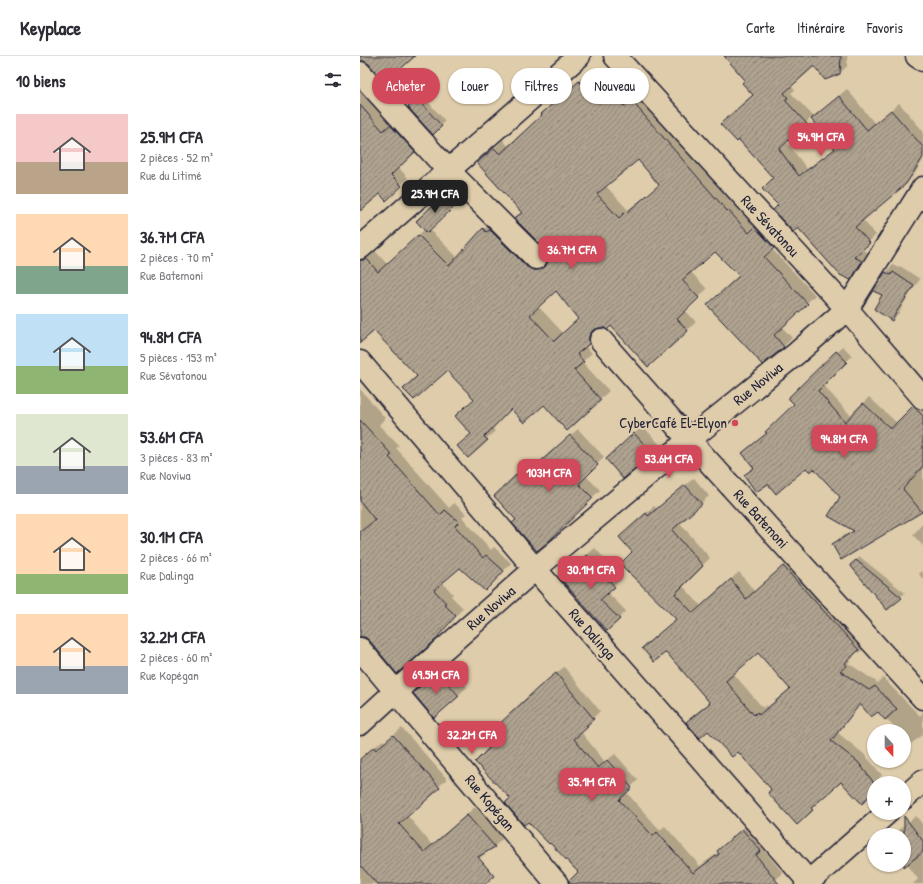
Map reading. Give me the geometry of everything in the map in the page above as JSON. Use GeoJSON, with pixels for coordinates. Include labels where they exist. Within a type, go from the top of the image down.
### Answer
{"type":"FeatureCollection","features":[{"type":"Feature","properties":{"kind":"street"},"geometry":{"type":"LineString","coordinates":[[360,248],[579,56]]}},
{"type":"Feature","properties":{"kind":"street","name":"Rue Sévatonou"},"geometry":{"type":"LineString","coordinates":[[615,56],[847,310],[923,398]]}},
{"type":"Feature","properties":{"kind":"street"},"geometry":{"type":"LineString","coordinates":[[917,56],[923,60]]}},
{"type":"Feature","properties":{"kind":"street"},"geometry":{"type":"LineString","coordinates":[[360,73],[448,170],[536,258]]}},
{"type":"Feature","properties":{"kind":"street","name":"Rue Noviwa"},"geometry":{"type":"LineString","coordinates":[[360,724],[535,569],[847,310],[923,188]]}},
{"type":"Feature","properties":{"kind":"street","name":"Rue Batemoni"},"geometry":{"type":"LineString","coordinates":[[601,340],[689,440],[923,698]]}},
{"type":"Feature","properties":{"kind":"street","name":"Rue Dalinga"},"geometry":{"type":"LineString","coordinates":[[360,362],[535,569],[809,883]]}},
{"type":"Feature","properties":{"kind":"street","name":"Rue Kopégan"},"geometry":{"type":"LineString","coordinates":[[360,649],[557,884]]}},
{"type":"Feature","properties":{"kind":"street"},"geometry":{"type":"LineString","coordinates":[[911,792],[923,782]]}},
{"type":"Feature","properties":{"kind":"street"},"geometry":{"type":"LineString","coordinates":[[809,883],[879,820]]}},
{"type":"Feature","properties":{"kind":"building"},"geometry":{"type":"Polygon","coordinates":[[[360,56],[415,56],[402,68],[372,68],[364,61],[360,61],[360,56]]]}},
{"type":"Feature","properties":{"kind":"building"},"geometry":{"type":"Polygon","coordinates":[[[724,56],[841,56],[840,74],[825,80],[814,66],[784,93],[788,98],[785,100],[807,124],[779,149],[799,176],[835,149],[811,119],[839,96],[867,130],[891,110],[923,147],[923,157],[906,184],[855,227],[870,243],[854,257],[862,261],[851,280],[840,275],[798,228],[793,232],[773,210],[778,205],[762,189],[773,178],[739,140],[737,142],[720,124],[753,95],[742,83],[745,80],[724,56]]]}},
{"type":"Feature","properties":{"kind":"building"},"geometry":{"type":"Polygon","coordinates":[[[579,81],[580,104],[622,104],[624,106],[626,104],[634,104],[727,211],[728,210],[749,233],[755,227],[774,248],[764,257],[808,304],[774,335],[784,347],[762,365],[707,305],[739,276],[715,252],[682,280],[699,298],[677,319],[688,331],[648,367],[611,326],[607,330],[605,328],[599,328],[593,330],[589,336],[589,344],[577,354],[584,362],[574,370],[601,400],[567,431],[544,405],[524,423],[511,409],[484,437],[488,440],[468,458],[457,446],[471,434],[455,416],[474,399],[447,371],[414,400],[403,389],[417,376],[374,331],[360,343],[360,260],[366,258],[378,272],[418,235],[449,266],[483,228],[486,232],[490,230],[527,267],[533,270],[539,270],[545,267],[548,261],[548,255],[545,249],[514,218],[522,213],[477,163],[494,148],[500,154],[542,115],[541,114],[553,104],[572,104],[572,87],[579,81]],[[638,160],[597,194],[619,218],[659,185],[638,160]],[[556,291],[530,315],[554,341],[578,319],[556,291]]]}},
{"type":"Feature","properties":{"kind":"building"},"geometry":{"type":"Polygon","coordinates":[[[411,104],[422,104],[442,126],[433,135],[408,107],[411,104]]]}},
{"type":"Feature","properties":{"kind":"building"},"geometry":{"type":"Polygon","coordinates":[[[360,105],[383,131],[390,125],[415,152],[391,175],[402,186],[386,201],[380,194],[360,211],[360,105]]]}},
{"type":"Feature","properties":{"kind":"building"},"geometry":{"type":"Polygon","coordinates":[[[444,195],[454,207],[427,233],[416,221],[444,195]]]}},
{"type":"Feature","properties":{"kind":"building"},"geometry":{"type":"Polygon","coordinates":[[[885,272],[891,275],[893,272],[914,286],[892,321],[874,309],[882,295],[873,291],[885,272]]]}},
{"type":"Feature","properties":{"kind":"building"},"geometry":{"type":"Polygon","coordinates":[[[836,351],[847,362],[818,391],[845,422],[863,403],[891,429],[913,406],[923,416],[923,466],[903,489],[922,512],[841,560],[832,544],[854,531],[828,516],[840,497],[814,469],[810,472],[806,468],[776,494],[768,484],[756,492],[744,475],[754,468],[742,453],[767,433],[765,432],[794,404],[788,398],[836,351]]]}},
{"type":"Feature","properties":{"kind":"building"},"geometry":{"type":"Polygon","coordinates":[[[360,420],[392,455],[389,457],[440,515],[445,510],[459,522],[455,526],[483,558],[486,555],[504,571],[485,591],[460,568],[434,590],[446,603],[444,604],[456,616],[438,636],[439,637],[397,674],[370,641],[365,637],[360,637],[360,532],[375,520],[360,501],[360,420]]]}},
{"type":"Feature","properties":{"kind":"building"},"geometry":{"type":"Polygon","coordinates":[[[634,433],[653,454],[623,479],[606,459],[634,433]]]}},
{"type":"Feature","properties":{"kind":"building"},"geometry":{"type":"Polygon","coordinates":[[[570,435],[598,465],[579,484],[593,498],[537,551],[512,523],[516,520],[494,496],[517,474],[521,479],[570,435]]]}},
{"type":"Feature","properties":{"kind":"building"},"geometry":{"type":"Polygon","coordinates":[[[685,485],[702,504],[672,530],[703,566],[675,594],[693,613],[731,579],[746,599],[783,566],[859,650],[845,663],[847,666],[840,671],[869,690],[875,686],[897,709],[885,720],[878,712],[871,717],[860,704],[831,741],[858,762],[869,776],[867,776],[867,799],[862,804],[841,782],[811,808],[813,810],[797,825],[768,793],[771,789],[738,752],[732,757],[708,731],[700,738],[686,722],[710,703],[666,652],[654,662],[642,648],[676,619],[620,564],[632,552],[619,537],[646,513],[648,516],[685,485]],[[758,653],[726,681],[754,715],[757,712],[759,715],[790,689],[758,653]]]}},
{"type":"Feature","properties":{"kind":"building"},"geometry":{"type":"Polygon","coordinates":[[[587,555],[615,587],[600,600],[620,619],[607,631],[560,578],[587,555]]]}},
{"type":"Feature","properties":{"kind":"building"},"geometry":{"type":"Polygon","coordinates":[[[856,560],[902,598],[887,610],[850,565],[856,560]]]}},
{"type":"Feature","properties":{"kind":"building"},"geometry":{"type":"Polygon","coordinates":[[[437,671],[459,696],[434,718],[413,693],[437,671]]]}},
{"type":"Feature","properties":{"kind":"building"},"geometry":{"type":"Polygon","coordinates":[[[556,673],[594,719],[586,726],[588,727],[574,739],[598,768],[607,760],[632,788],[619,800],[653,836],[657,832],[693,873],[719,854],[717,851],[742,829],[761,851],[756,855],[779,884],[569,884],[569,881],[578,872],[528,822],[524,825],[505,803],[510,798],[475,762],[493,744],[488,739],[499,729],[497,726],[556,673]]]}},
{"type":"Feature","properties":{"kind":"building"},"geometry":{"type":"Polygon","coordinates":[[[393,735],[440,788],[399,824],[424,852],[467,815],[495,847],[478,857],[494,876],[485,884],[377,884],[360,865],[360,759],[374,747],[376,750],[393,735]]]}},
{"type":"Feature","properties":{"kind":"building"},"geometry":{"type":"Polygon","coordinates":[[[904,820],[907,820],[923,841],[923,852],[911,861],[911,828],[904,828],[904,820]]]}},
{"type":"Feature","properties":{"kind":"place","name":"CyberCafé El-Elyon"},"geometry":{"type":"Point","coordinates":[735,423]}}]}
